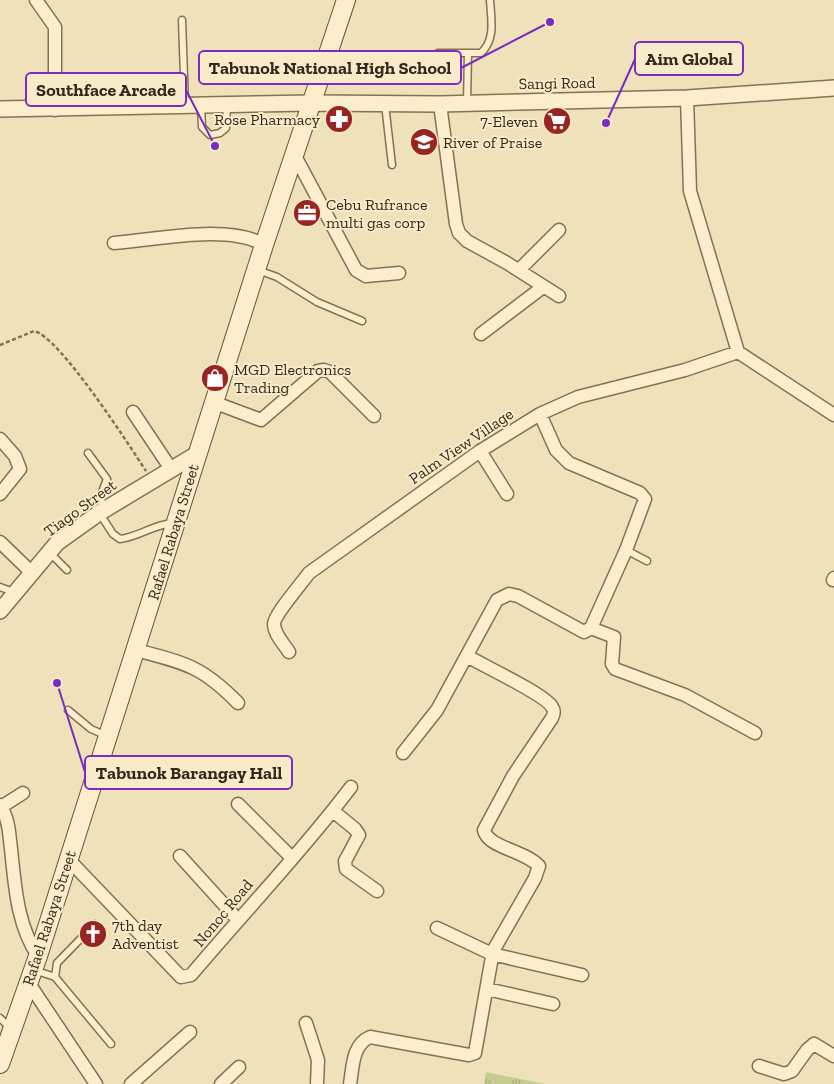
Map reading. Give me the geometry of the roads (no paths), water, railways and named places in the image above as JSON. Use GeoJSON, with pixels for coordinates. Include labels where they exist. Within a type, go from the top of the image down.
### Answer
{"type":"FeatureCollection","features":[{"type":"Feature","properties":{"kind":"main road","name":"Rafael Rabaya Street"},"geometry":{"type":"LineString","coordinates":[[0,1064],[6,1024],[33,969],[256,269],[346,0]]}},
{"type":"Feature","properties":{"kind":"street"},"geometry":{"type":"LineString","coordinates":[[36,0],[54,27],[55,110]]}},
{"type":"Feature","properties":{"kind":"street","name":"Sangi Road"},"geometry":{"type":"LineString","coordinates":[[0,110],[311,103],[440,104],[687,98],[834,88]]}},
{"type":"Feature","properties":{"kind":"street"},"geometry":{"type":"LineString","coordinates":[[687,98],[690,191],[738,352],[834,415]]}},
{"type":"Feature","properties":{"kind":"street"},"geometry":{"type":"LineString","coordinates":[[440,104],[456,224],[459,233],[467,241],[518,270],[558,296]]}},
{"type":"Feature","properties":{"kind":"street"},"geometry":{"type":"LineString","coordinates":[[294,154],[356,270],[366,276],[399,273]]}},
{"type":"Feature","properties":{"kind":"street"},"geometry":{"type":"LineString","coordinates":[[518,270],[559,230]]}},
{"type":"Feature","properties":{"kind":"street"},"geometry":{"type":"LineString","coordinates":[[114,243],[218,232],[256,240],[264,245]]}},
{"type":"Feature","properties":{"kind":"street"},"geometry":{"type":"LineString","coordinates":[[481,334],[543,287]]}},
{"type":"Feature","properties":{"kind":"street","name":"Palm View Village"},"geometry":{"type":"LineString","coordinates":[[289,652],[275,631],[276,615],[297,592],[309,573],[480,451],[540,414],[578,397],[685,370],[738,352]]}},
{"type":"Feature","properties":{"kind":"street"},"geometry":{"type":"LineString","coordinates":[[214,402],[261,420],[318,372],[324,370],[330,372],[374,416]]}},
{"type":"Feature","properties":{"kind":"street"},"geometry":{"type":"LineString","coordinates":[[133,412],[170,469]]}},
{"type":"Feature","properties":{"kind":"street"},"geometry":{"type":"LineString","coordinates":[[540,414],[556,450],[565,460],[640,494],[645,499],[626,550],[591,628]]}},
{"type":"Feature","properties":{"kind":"street"},"geometry":{"type":"LineString","coordinates":[[0,439],[15,456],[20,469],[0,494]]}},
{"type":"Feature","properties":{"kind":"street"},"geometry":{"type":"LineString","coordinates":[[480,451],[507,494]]}},
{"type":"Feature","properties":{"kind":"street","name":"Tiago Street"},"geometry":{"type":"LineString","coordinates":[[0,611],[57,543],[101,511],[197,454]]}},
{"type":"Feature","properties":{"kind":"street"},"geometry":{"type":"LineString","coordinates":[[0,542],[31,572]]}},
{"type":"Feature","properties":{"kind":"street"},"geometry":{"type":"LineString","coordinates":[[403,753],[438,710],[497,600],[504,595],[518,596],[580,632],[591,628],[614,637],[612,664],[615,669],[685,695],[755,733]]}},
{"type":"Feature","properties":{"kind":"street"},"geometry":{"type":"LineString","coordinates":[[136,650],[180,661],[197,669],[221,685],[238,703]]}},
{"type":"Feature","properties":{"kind":"street"},"geometry":{"type":"LineString","coordinates":[[350,1084],[357,1048],[362,1041],[370,1038],[460,1054],[475,1053],[492,954],[535,878],[539,866],[531,858],[493,843],[485,836],[484,830],[513,776],[552,718],[554,710],[552,705],[535,693],[467,656]]}},
{"type":"Feature","properties":{"kind":"street","name":"Nonoc Road"},"geometry":{"type":"LineString","coordinates":[[69,860],[181,977],[191,975],[237,919],[334,811],[352,786]]}},
{"type":"Feature","properties":{"kind":"street"},"geometry":{"type":"LineString","coordinates":[[22,793],[0,806],[7,816],[16,890],[33,969],[96,1084]]}},
{"type":"Feature","properties":{"kind":"street"},"geometry":{"type":"LineString","coordinates":[[238,804],[292,858]]}},
{"type":"Feature","properties":{"kind":"street"},"geometry":{"type":"LineString","coordinates":[[334,811],[355,829],[359,835],[345,861],[346,869],[377,891]]}},
{"type":"Feature","properties":{"kind":"street"},"geometry":{"type":"LineString","coordinates":[[180,856],[237,919]]}},
{"type":"Feature","properties":{"kind":"street"},"geometry":{"type":"LineString","coordinates":[[437,928],[492,954],[582,975]]}},
{"type":"Feature","properties":{"kind":"street"},"geometry":{"type":"LineString","coordinates":[[487,989],[552,1004]]}},
{"type":"Feature","properties":{"kind":"street"},"geometry":{"type":"LineString","coordinates":[[306,1023],[318,1060],[317,1084]]}},
{"type":"Feature","properties":{"kind":"street"},"geometry":{"type":"LineString","coordinates":[[131,1084],[190,1032]]}},
{"type":"Feature","properties":{"kind":"street"},"geometry":{"type":"LineString","coordinates":[[759,1066],[784,1074],[792,1071],[807,1050],[814,1044],[834,1056]]}},
{"type":"Feature","properties":{"kind":"street"},"geometry":{"type":"LineString","coordinates":[[221,1084],[239,1066]]}},
{"type":"Feature","properties":{"kind":"lane"},"geometry":{"type":"LineString","coordinates":[[438,53],[481,53],[491,39],[490,0]]}},
{"type":"Feature","properties":{"kind":"lane"},"geometry":{"type":"LineString","coordinates":[[182,20],[185,106]]}},
{"type":"Feature","properties":{"kind":"lane"},"geometry":{"type":"LineString","coordinates":[[467,103],[468,53]]}},
{"type":"Feature","properties":{"kind":"lane"},"geometry":{"type":"LineString","coordinates":[[385,104],[392,165]]}},
{"type":"Feature","properties":{"kind":"lane"},"geometry":{"type":"LineString","coordinates":[[201,106],[202,127],[210,135],[220,133],[226,128],[227,105]]}},
{"type":"Feature","properties":{"kind":"lane"},"geometry":{"type":"LineString","coordinates":[[256,269],[277,278],[317,302],[362,322]]}},
{"type":"Feature","properties":{"kind":"lane"},"geometry":{"type":"LineString","coordinates":[[88,453],[107,478],[100,497],[101,511],[113,534],[120,539],[129,538],[168,523],[175,523]]}},
{"type":"Feature","properties":{"kind":"lane"},"geometry":{"type":"LineString","coordinates":[[626,550],[647,561]]}},
{"type":"Feature","properties":{"kind":"lane"},"geometry":{"type":"LineString","coordinates":[[49,552],[67,570]]}},
{"type":"Feature","properties":{"kind":"lane"},"geometry":{"type":"LineString","coordinates":[[0,587],[8,590],[12,596]]}},
{"type":"Feature","properties":{"kind":"lane"},"geometry":{"type":"LineString","coordinates":[[68,710],[91,728],[108,737]]}},
{"type":"Feature","properties":{"kind":"lane"},"geometry":{"type":"LineString","coordinates":[[55,977],[57,963],[95,924]]}},
{"type":"Feature","properties":{"kind":"lane"},"geometry":{"type":"LineString","coordinates":[[33,969],[55,977],[111,1044]]}},
{"type":"Feature","properties":{"kind":"place","name":"Tabunok National High School"},"geometry":{"type":"Point","coordinates":[550,22]}},
{"type":"Feature","properties":{"kind":"place","name":"Rose Pharmacy"},"geometry":{"type":"Point","coordinates":[339,119]}},
{"type":"Feature","properties":{"kind":"place","name":"7-Eleven"},"geometry":{"type":"Point","coordinates":[557,121]}},
{"type":"Feature","properties":{"kind":"place","name":"Aim Global"},"geometry":{"type":"Point","coordinates":[606,123]}},
{"type":"Feature","properties":{"kind":"place","name":"River of Praise"},"geometry":{"type":"Point","coordinates":[424,142]}},
{"type":"Feature","properties":{"kind":"place","name":"Southface Arcade"},"geometry":{"type":"Point","coordinates":[215,146]}},
{"type":"Feature","properties":{"kind":"place","name":"Cebu Rufrance multi gas corp"},"geometry":{"type":"Point","coordinates":[307,213]}},
{"type":"Feature","properties":{"kind":"place","name":"MGD Electronics Trading"},"geometry":{"type":"Point","coordinates":[215,378]}},
{"type":"Feature","properties":{"kind":"place","name":"Tabunok Barangay Hall"},"geometry":{"type":"Point","coordinates":[57,683]}},
{"type":"Feature","properties":{"kind":"place","name":"7th day Adventist"},"geometry":{"type":"Point","coordinates":[93,934]}}]}
